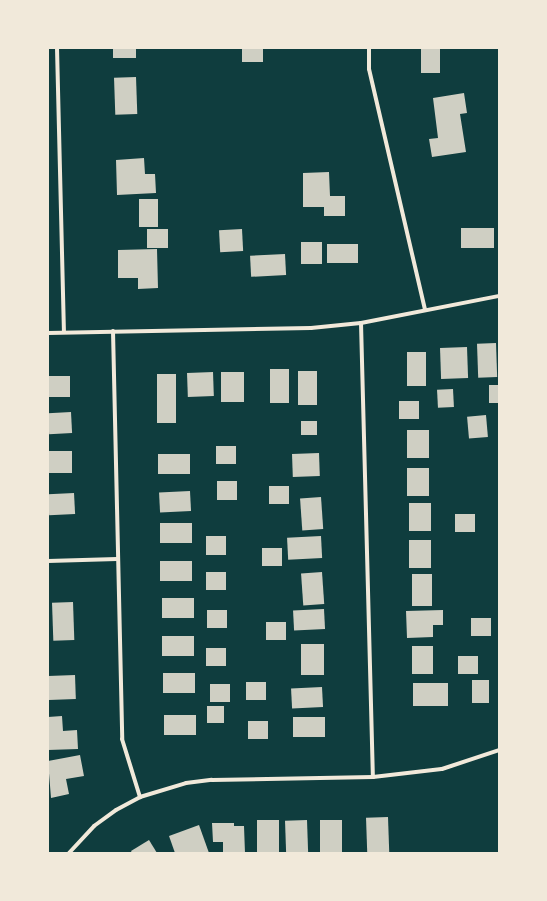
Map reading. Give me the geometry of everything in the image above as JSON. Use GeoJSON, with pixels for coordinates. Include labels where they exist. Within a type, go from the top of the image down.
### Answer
{"type":"FeatureCollection","features":[{"type":"Feature","properties":{"kind":"street"},"geometry":{"type":"LineString","coordinates":[[57,48],[64,332]]}},
{"type":"Feature","properties":{"kind":"street"},"geometry":{"type":"LineString","coordinates":[[369,48],[369,69],[425,310]]}},
{"type":"Feature","properties":{"kind":"street"},"geometry":{"type":"LineString","coordinates":[[48,333],[311,328],[361,322],[499,296]]}},
{"type":"Feature","properties":{"kind":"street"},"geometry":{"type":"LineString","coordinates":[[361,322],[373,777]]}},
{"type":"Feature","properties":{"kind":"street"},"geometry":{"type":"LineString","coordinates":[[113,331],[122,739],[140,796]]}},
{"type":"Feature","properties":{"kind":"street"},"geometry":{"type":"LineString","coordinates":[[48,561],[117,559]]}},
{"type":"Feature","properties":{"kind":"street"},"geometry":{"type":"LineString","coordinates":[[69,853],[94,826],[140,796],[186,783],[212,780],[373,777],[442,769],[499,750]]}},
{"type":"Feature","properties":{"kind":"building"},"geometry":{"type":"Polygon","coordinates":[[[113,48],[136,48],[136,58],[113,58],[113,48]]]}},
{"type":"Feature","properties":{"kind":"building"},"geometry":{"type":"Polygon","coordinates":[[[242,48],[263,48],[263,62],[242,62],[242,48]]]}},
{"type":"Feature","properties":{"kind":"building"},"geometry":{"type":"Polygon","coordinates":[[[421,48],[440,48],[440,73],[421,73],[421,48]]]}},
{"type":"Feature","properties":{"kind":"building"},"geometry":{"type":"Polygon","coordinates":[[[136,77],[137,114],[115,115],[114,78],[136,77]]]}},
{"type":"Feature","properties":{"kind":"building"},"geometry":{"type":"Polygon","coordinates":[[[464,93],[467,113],[460,114],[466,152],[432,157],[429,139],[438,138],[433,98],[464,93]]]}},
{"type":"Feature","properties":{"kind":"building"},"geometry":{"type":"Polygon","coordinates":[[[144,158],[145,174],[155,174],[156,193],[117,195],[116,160],[144,158]]]}},
{"type":"Feature","properties":{"kind":"building"},"geometry":{"type":"Polygon","coordinates":[[[329,172],[330,196],[345,196],[345,216],[324,216],[324,207],[303,207],[303,173],[329,172]]]}},
{"type":"Feature","properties":{"kind":"building"},"geometry":{"type":"Polygon","coordinates":[[[139,199],[158,199],[158,227],[139,227],[139,199]]]}},
{"type":"Feature","properties":{"kind":"building"},"geometry":{"type":"Polygon","coordinates":[[[461,228],[494,228],[494,248],[461,248],[461,228]]]}},
{"type":"Feature","properties":{"kind":"building"},"geometry":{"type":"Polygon","coordinates":[[[147,229],[168,229],[168,248],[147,248],[147,229]]]}},
{"type":"Feature","properties":{"kind":"building"},"geometry":{"type":"Polygon","coordinates":[[[242,229],[243,251],[220,252],[219,230],[242,229]]]}},
{"type":"Feature","properties":{"kind":"building"},"geometry":{"type":"Polygon","coordinates":[[[301,242],[322,242],[322,264],[301,264],[301,242]]]}},
{"type":"Feature","properties":{"kind":"building"},"geometry":{"type":"Polygon","coordinates":[[[327,244],[358,244],[358,263],[327,263],[327,244]]]}},
{"type":"Feature","properties":{"kind":"building"},"geometry":{"type":"Polygon","coordinates":[[[157,249],[158,288],[138,289],[138,278],[118,278],[118,250],[157,249]]]}},
{"type":"Feature","properties":{"kind":"building"},"geometry":{"type":"Polygon","coordinates":[[[285,254],[286,275],[251,277],[250,256],[285,254]]]}},
{"type":"Feature","properties":{"kind":"building"},"geometry":{"type":"Polygon","coordinates":[[[496,343],[497,377],[478,378],[477,344],[496,343]]]}},
{"type":"Feature","properties":{"kind":"building"},"geometry":{"type":"Polygon","coordinates":[[[467,347],[468,378],[441,379],[440,348],[467,347]]]}},
{"type":"Feature","properties":{"kind":"building"},"geometry":{"type":"Polygon","coordinates":[[[407,352],[426,352],[426,386],[407,386],[407,352]]]}},
{"type":"Feature","properties":{"kind":"building"},"geometry":{"type":"Polygon","coordinates":[[[270,369],[289,369],[289,403],[270,403],[270,369]]]}},
{"type":"Feature","properties":{"kind":"building"},"geometry":{"type":"Polygon","coordinates":[[[298,371],[317,371],[317,405],[298,405],[298,371]]]}},
{"type":"Feature","properties":{"kind":"building"},"geometry":{"type":"Polygon","coordinates":[[[213,372],[214,396],[188,397],[187,373],[213,372]]]}},
{"type":"Feature","properties":{"kind":"building"},"geometry":{"type":"Polygon","coordinates":[[[221,372],[244,372],[244,402],[221,402],[221,372]]]}},
{"type":"Feature","properties":{"kind":"building"},"geometry":{"type":"Polygon","coordinates":[[[157,374],[176,374],[176,423],[157,423],[157,374]]]}},
{"type":"Feature","properties":{"kind":"building"},"geometry":{"type":"Polygon","coordinates":[[[48,376],[70,376],[70,397],[48,397],[48,376]]]}},
{"type":"Feature","properties":{"kind":"building"},"geometry":{"type":"Polygon","coordinates":[[[489,385],[499,385],[499,403],[489,403],[489,385]]]}},
{"type":"Feature","properties":{"kind":"building"},"geometry":{"type":"Polygon","coordinates":[[[453,389],[454,407],[438,408],[437,390],[453,389]]]}},
{"type":"Feature","properties":{"kind":"building"},"geometry":{"type":"Polygon","coordinates":[[[399,401],[419,401],[419,419],[399,419],[399,401]]]}},
{"type":"Feature","properties":{"kind":"building"},"geometry":{"type":"Polygon","coordinates":[[[71,412],[72,433],[49,434],[48,413],[71,412]]]}},
{"type":"Feature","properties":{"kind":"building"},"geometry":{"type":"Polygon","coordinates":[[[486,415],[488,437],[469,439],[467,417],[486,415]]]}},
{"type":"Feature","properties":{"kind":"building"},"geometry":{"type":"Polygon","coordinates":[[[301,421],[317,421],[317,435],[301,435],[301,421]]]}},
{"type":"Feature","properties":{"kind":"building"},"geometry":{"type":"Polygon","coordinates":[[[407,430],[429,430],[429,458],[407,458],[407,430]]]}},
{"type":"Feature","properties":{"kind":"building"},"geometry":{"type":"Polygon","coordinates":[[[216,446],[236,446],[236,464],[216,464],[216,446]]]}},
{"type":"Feature","properties":{"kind":"building"},"geometry":{"type":"Polygon","coordinates":[[[48,451],[72,451],[72,473],[48,473],[48,451]]]}},
{"type":"Feature","properties":{"kind":"building"},"geometry":{"type":"Polygon","coordinates":[[[319,453],[320,476],[293,477],[292,454],[319,453]]]}},
{"type":"Feature","properties":{"kind":"building"},"geometry":{"type":"Polygon","coordinates":[[[158,454],[190,454],[190,474],[158,474],[158,454]]]}},
{"type":"Feature","properties":{"kind":"building"},"geometry":{"type":"Polygon","coordinates":[[[407,468],[429,468],[429,496],[407,496],[407,468]]]}},
{"type":"Feature","properties":{"kind":"building"},"geometry":{"type":"Polygon","coordinates":[[[217,481],[237,481],[237,500],[217,500],[217,481]]]}},
{"type":"Feature","properties":{"kind":"building"},"geometry":{"type":"Polygon","coordinates":[[[269,486],[289,486],[289,504],[269,504],[269,486]]]}},
{"type":"Feature","properties":{"kind":"building"},"geometry":{"type":"Polygon","coordinates":[[[190,491],[191,511],[160,513],[159,493],[190,491]]]}},
{"type":"Feature","properties":{"kind":"building"},"geometry":{"type":"Polygon","coordinates":[[[74,493],[75,514],[49,515],[48,494],[74,493]]]}},
{"type":"Feature","properties":{"kind":"building"},"geometry":{"type":"Polygon","coordinates":[[[321,497],[323,529],[302,530],[300,498],[321,497]]]}},
{"type":"Feature","properties":{"kind":"building"},"geometry":{"type":"Polygon","coordinates":[[[409,503],[431,503],[431,531],[409,531],[409,503]]]}},
{"type":"Feature","properties":{"kind":"building"},"geometry":{"type":"Polygon","coordinates":[[[455,514],[475,514],[475,532],[455,532],[455,514]]]}},
{"type":"Feature","properties":{"kind":"building"},"geometry":{"type":"Polygon","coordinates":[[[160,523],[192,523],[192,543],[160,543],[160,523]]]}},
{"type":"Feature","properties":{"kind":"building"},"geometry":{"type":"Polygon","coordinates":[[[206,536],[226,536],[226,555],[206,555],[206,536]]]}},
{"type":"Feature","properties":{"kind":"building"},"geometry":{"type":"Polygon","coordinates":[[[321,536],[322,558],[288,560],[287,538],[321,536]]]}},
{"type":"Feature","properties":{"kind":"building"},"geometry":{"type":"Polygon","coordinates":[[[409,540],[431,540],[431,568],[409,568],[409,540]]]}},
{"type":"Feature","properties":{"kind":"building"},"geometry":{"type":"Polygon","coordinates":[[[262,548],[282,548],[282,566],[262,566],[262,548]]]}},
{"type":"Feature","properties":{"kind":"building"},"geometry":{"type":"Polygon","coordinates":[[[160,561],[192,561],[192,581],[160,581],[160,561]]]}},
{"type":"Feature","properties":{"kind":"building"},"geometry":{"type":"Polygon","coordinates":[[[206,572],[226,572],[226,590],[206,590],[206,572]]]}},
{"type":"Feature","properties":{"kind":"building"},"geometry":{"type":"Polygon","coordinates":[[[322,572],[324,604],[303,605],[301,573],[322,572]]]}},
{"type":"Feature","properties":{"kind":"building"},"geometry":{"type":"Polygon","coordinates":[[[412,574],[432,574],[432,606],[412,606],[412,574]]]}},
{"type":"Feature","properties":{"kind":"building"},"geometry":{"type":"Polygon","coordinates":[[[162,598],[194,598],[194,618],[162,618],[162,598]]]}},
{"type":"Feature","properties":{"kind":"building"},"geometry":{"type":"Polygon","coordinates":[[[73,602],[74,640],[53,641],[52,603],[73,602]]]}},
{"type":"Feature","properties":{"kind":"building"},"geometry":{"type":"Polygon","coordinates":[[[324,609],[325,629],[294,631],[293,611],[324,609]]]}},
{"type":"Feature","properties":{"kind":"building"},"geometry":{"type":"Polygon","coordinates":[[[207,610],[227,610],[227,628],[207,628],[207,610]]]}},
{"type":"Feature","properties":{"kind":"building"},"geometry":{"type":"Polygon","coordinates":[[[443,610],[443,625],[433,625],[433,637],[407,638],[406,611],[443,610]]]}},
{"type":"Feature","properties":{"kind":"building"},"geometry":{"type":"Polygon","coordinates":[[[471,618],[491,618],[491,636],[471,636],[471,618]]]}},
{"type":"Feature","properties":{"kind":"building"},"geometry":{"type":"Polygon","coordinates":[[[266,622],[286,622],[286,640],[266,640],[266,622]]]}},
{"type":"Feature","properties":{"kind":"building"},"geometry":{"type":"Polygon","coordinates":[[[162,636],[194,636],[194,656],[162,656],[162,636]]]}},
{"type":"Feature","properties":{"kind":"building"},"geometry":{"type":"Polygon","coordinates":[[[301,644],[324,644],[324,675],[301,675],[301,644]]]}},
{"type":"Feature","properties":{"kind":"building"},"geometry":{"type":"Polygon","coordinates":[[[412,646],[433,646],[433,674],[412,674],[412,646]]]}},
{"type":"Feature","properties":{"kind":"building"},"geometry":{"type":"Polygon","coordinates":[[[206,648],[226,648],[226,666],[206,666],[206,648]]]}},
{"type":"Feature","properties":{"kind":"building"},"geometry":{"type":"Polygon","coordinates":[[[458,656],[478,656],[478,674],[458,674],[458,656]]]}},
{"type":"Feature","properties":{"kind":"building"},"geometry":{"type":"Polygon","coordinates":[[[163,673],[195,673],[195,693],[163,693],[163,673]]]}},
{"type":"Feature","properties":{"kind":"building"},"geometry":{"type":"Polygon","coordinates":[[[75,675],[76,699],[49,700],[48,676],[75,675]]]}},
{"type":"Feature","properties":{"kind":"building"},"geometry":{"type":"Polygon","coordinates":[[[472,680],[489,680],[489,703],[472,703],[472,680]]]}},
{"type":"Feature","properties":{"kind":"building"},"geometry":{"type":"Polygon","coordinates":[[[246,682],[266,682],[266,700],[246,700],[246,682]]]}},
{"type":"Feature","properties":{"kind":"building"},"geometry":{"type":"Polygon","coordinates":[[[413,683],[448,683],[448,706],[413,706],[413,683]]]}},
{"type":"Feature","properties":{"kind":"building"},"geometry":{"type":"Polygon","coordinates":[[[210,684],[230,684],[230,702],[210,702],[210,684]]]}},
{"type":"Feature","properties":{"kind":"building"},"geometry":{"type":"Polygon","coordinates":[[[322,687],[323,707],[292,709],[291,689],[322,687]]]}},
{"type":"Feature","properties":{"kind":"building"},"geometry":{"type":"Polygon","coordinates":[[[207,706],[224,706],[224,723],[207,723],[207,706]]]}},
{"type":"Feature","properties":{"kind":"building"},"geometry":{"type":"Polygon","coordinates":[[[164,715],[196,715],[196,735],[164,735],[164,715]]]}},
{"type":"Feature","properties":{"kind":"building"},"geometry":{"type":"Polygon","coordinates":[[[62,716],[63,731],[77,730],[78,749],[48,750],[48,717],[62,716]]]}},
{"type":"Feature","properties":{"kind":"building"},"geometry":{"type":"Polygon","coordinates":[[[293,717],[325,717],[325,737],[293,737],[293,717]]]}},
{"type":"Feature","properties":{"kind":"building"},"geometry":{"type":"Polygon","coordinates":[[[248,721],[268,721],[268,739],[248,739],[248,721]]]}},
{"type":"Feature","properties":{"kind":"building"},"geometry":{"type":"Polygon","coordinates":[[[80,755],[84,776],[66,779],[69,794],[51,798],[48,761],[80,755]]]}},
{"type":"Feature","properties":{"kind":"building"},"geometry":{"type":"Polygon","coordinates":[[[388,817],[389,853],[367,853],[366,818],[388,817]]]}},
{"type":"Feature","properties":{"kind":"building"},"geometry":{"type":"Polygon","coordinates":[[[257,820],[279,820],[279,853],[257,853],[257,820]]]}},
{"type":"Feature","properties":{"kind":"building"},"geometry":{"type":"Polygon","coordinates":[[[307,820],[308,853],[286,853],[285,821],[307,820]]]}},
{"type":"Feature","properties":{"kind":"building"},"geometry":{"type":"Polygon","coordinates":[[[320,820],[342,820],[342,853],[320,853],[320,820]]]}},
{"type":"Feature","properties":{"kind":"building"},"geometry":{"type":"Polygon","coordinates":[[[212,823],[234,823],[234,826],[244,826],[245,853],[223,853],[223,842],[213,842],[212,823]]]}},
{"type":"Feature","properties":{"kind":"building"},"geometry":{"type":"Polygon","coordinates":[[[199,825],[209,853],[175,853],[169,836],[199,825]]]}},
{"type":"Feature","properties":{"kind":"building"},"geometry":{"type":"Polygon","coordinates":[[[149,840],[157,853],[132,853],[131,851],[149,840]]]}}]}
